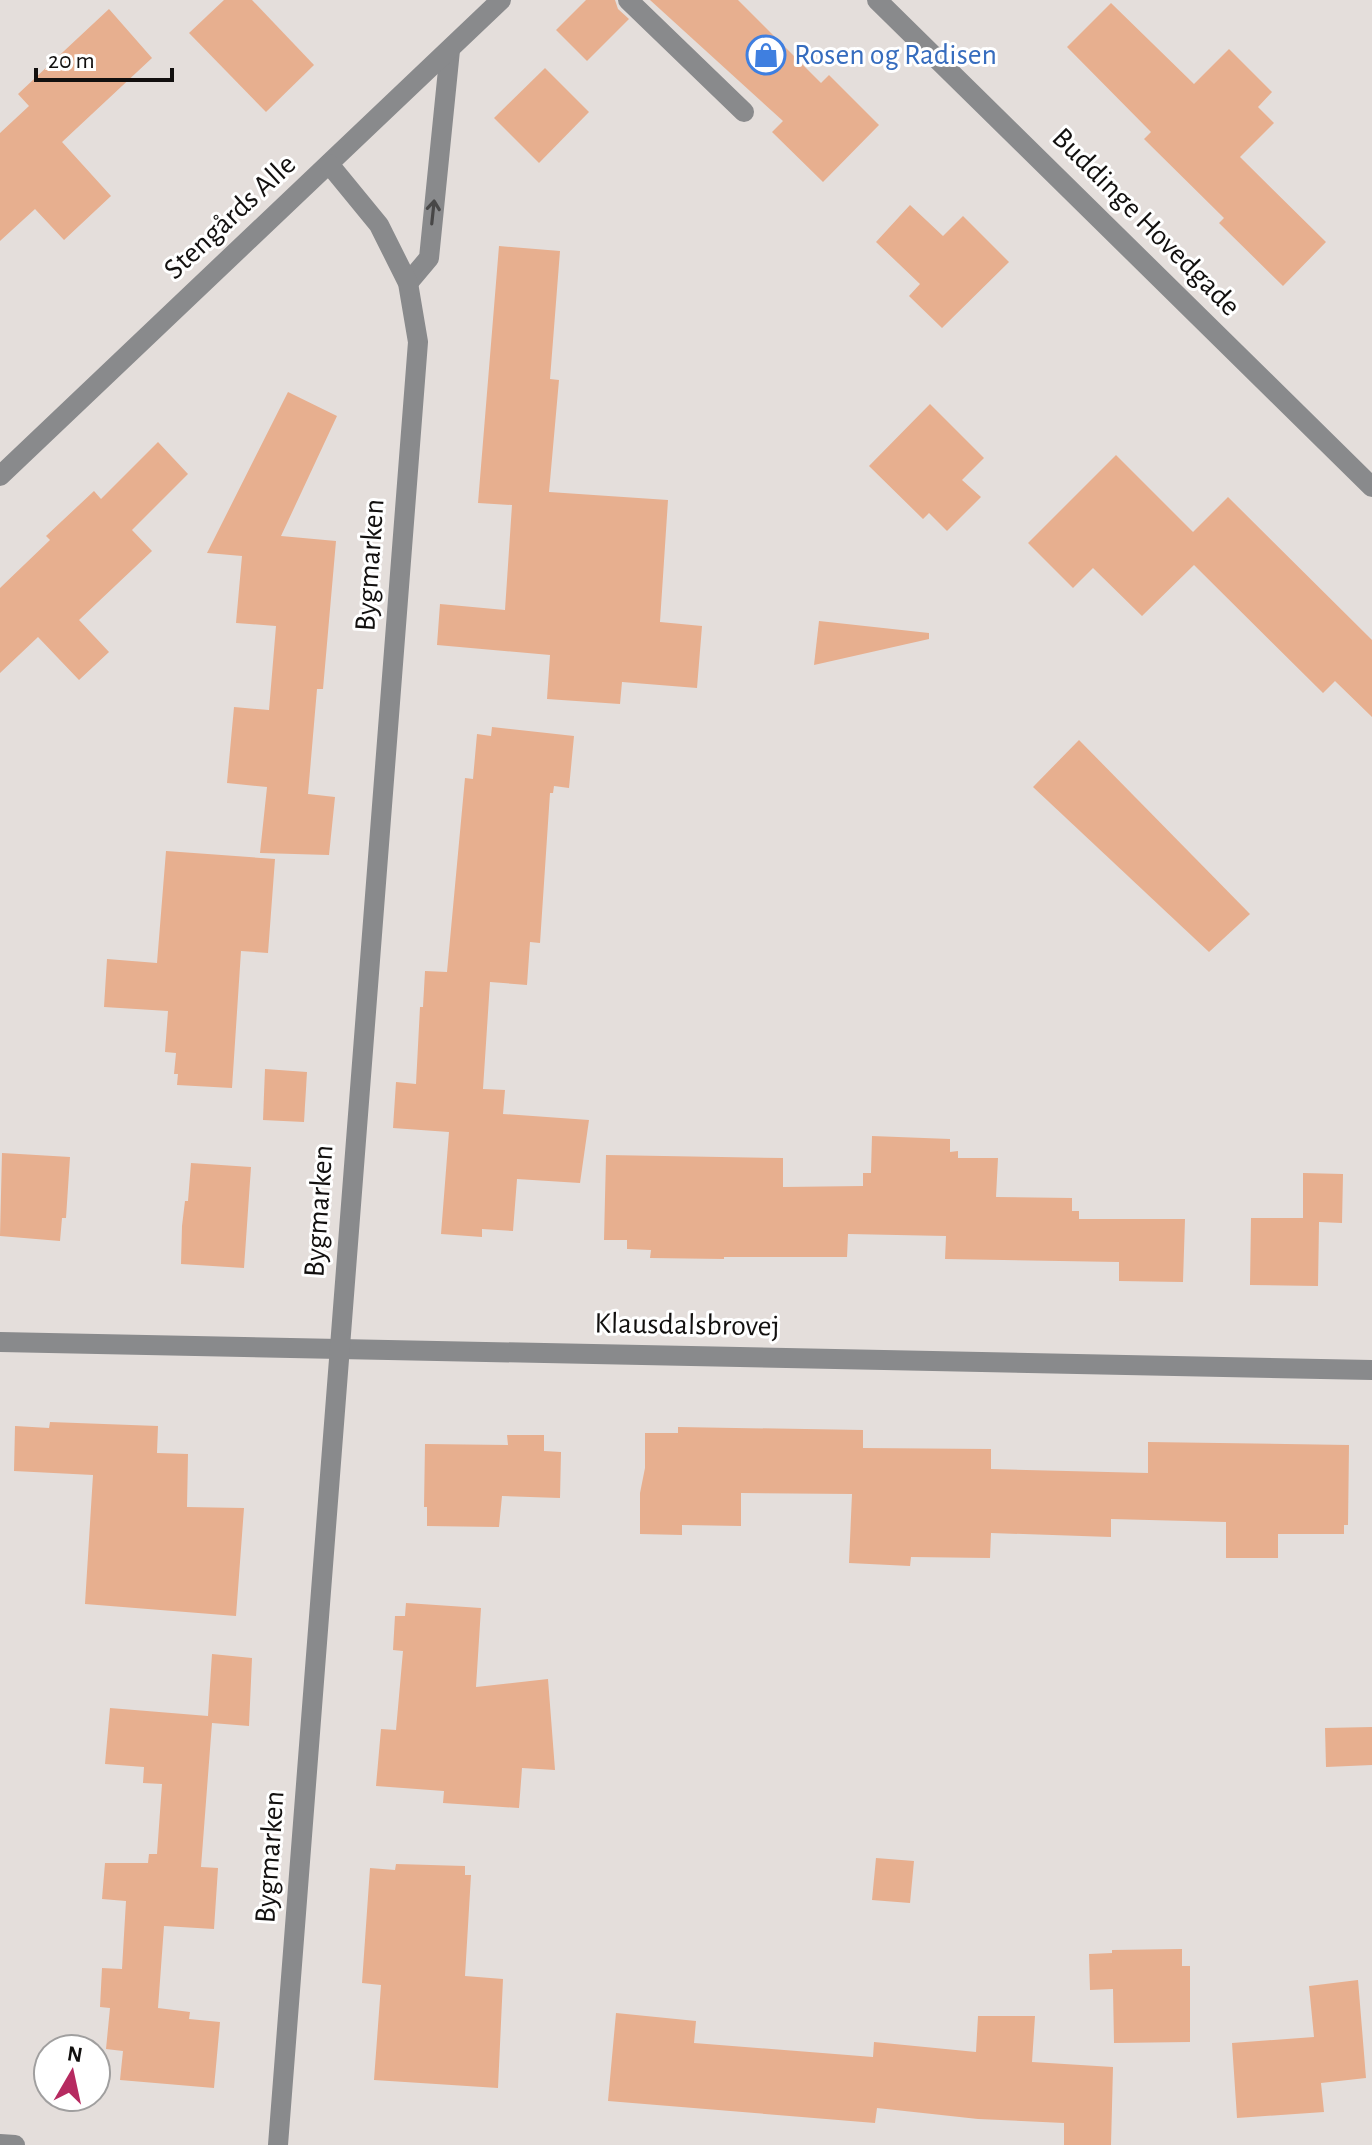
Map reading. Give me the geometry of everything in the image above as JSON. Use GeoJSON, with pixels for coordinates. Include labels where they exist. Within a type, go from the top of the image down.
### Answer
{"type":"FeatureCollection","features":[{"type":"Feature","properties":{"kind":"street","name":"Stengårds Alle"},"geometry":{"type":"LineString","coordinates":[[0,476],[501,0]]}},
{"type":"Feature","properties":{"kind":"street"},"geometry":{"type":"LineString","coordinates":[[628,0],[744,112]]}},
{"type":"Feature","properties":{"kind":"street","name":"Buddinge Hovedgade"},"geometry":{"type":"LineString","coordinates":[[877,0],[1372,487]]}},
{"type":"Feature","properties":{"kind":"street"},"geometry":{"type":"LineString","coordinates":[[408,283],[429,258],[450,50]]}},
{"type":"Feature","properties":{"kind":"street","name":"Bygmarken"},"geometry":{"type":"LineString","coordinates":[[278,2145],[418,342],[408,283],[379,225],[329,164]]}},
{"type":"Feature","properties":{"kind":"street","name":"Klausdalsbrovej"},"geometry":{"type":"LineString","coordinates":[[0,1342],[1372,1370]]}},
{"type":"Feature","properties":{"kind":"street"},"geometry":{"type":"LineString","coordinates":[[0,2144],[15,2145]]}},
{"type":"Feature","properties":{"kind":"building"},"geometry":{"type":"Polygon","coordinates":[[[224,0],[252,0],[314,65],[266,112],[189,33],[224,0]]]}},
{"type":"Feature","properties":{"kind":"building"},"geometry":{"type":"Polygon","coordinates":[[[586,0],[615,0],[618,9],[629,19],[587,61],[556,30],[586,0]]]}},
{"type":"Feature","properties":{"kind":"building"},"geometry":{"type":"Polygon","coordinates":[[[650,0],[738,0],[821,83],[829,75],[879,125],[823,182],[772,132],[783,121],[650,0]]]}},
{"type":"Feature","properties":{"kind":"building"},"geometry":{"type":"Polygon","coordinates":[[[1111,3],[1194,84],[1229,49],[1272,92],[1258,107],[1274,123],[1240,157],[1326,242],[1283,286],[1219,223],[1224,218],[1144,139],[1151,132],[1067,47],[1111,3]]]}},
{"type":"Feature","properties":{"kind":"building"},"geometry":{"type":"Polygon","coordinates":[[[109,9],[152,58],[62,142],[111,196],[64,240],[35,209],[0,241],[0,133],[29,106],[18,94],[109,9]]]}},
{"type":"Feature","properties":{"kind":"building"},"geometry":{"type":"Polygon","coordinates":[[[545,68],[589,112],[539,163],[494,118],[545,68]]]}},
{"type":"Feature","properties":{"kind":"building"},"geometry":{"type":"Polygon","coordinates":[[[910,205],[943,236],[963,216],[1009,262],[942,328],[909,296],[920,284],[876,242],[910,205]]]}},
{"type":"Feature","properties":{"kind":"building"},"geometry":{"type":"Polygon","coordinates":[[[499,246],[560,251],[550,379],[559,380],[549,492],[668,500],[660,622],[702,626],[697,688],[622,682],[620,704],[547,699],[550,655],[437,645],[440,604],[505,610],[512,505],[478,503],[499,246]]]}},
{"type":"Feature","properties":{"kind":"building"},"geometry":{"type":"Polygon","coordinates":[[[288,392],[337,416],[281,536],[336,541],[323,689],[317,689],[308,794],[335,797],[329,855],[260,853],[267,787],[227,783],[234,707],[269,710],[276,626],[236,623],[242,556],[207,553],[288,392]]]}},
{"type":"Feature","properties":{"kind":"building"},"geometry":{"type":"Polygon","coordinates":[[[930,404],[984,458],[962,480],[981,497],[947,531],[929,513],[923,519],[869,466],[930,404]]]}},
{"type":"Feature","properties":{"kind":"building"},"geometry":{"type":"Polygon","coordinates":[[[158,442],[188,474],[132,530],[152,551],[79,620],[109,652],[79,680],[38,637],[0,673],[0,588],[50,540],[46,536],[94,491],[101,499],[158,442]]]}},
{"type":"Feature","properties":{"kind":"building"},"geometry":{"type":"Polygon","coordinates":[[[1116,455],[1193,532],[1228,497],[1372,640],[1372,717],[1335,681],[1323,693],[1194,565],[1142,616],[1093,568],[1073,588],[1028,543],[1116,455]]]}},
{"type":"Feature","properties":{"kind":"building"},"geometry":{"type":"Polygon","coordinates":[[[819,621],[929,633],[929,639],[814,665],[819,621]]]}},
{"type":"Feature","properties":{"kind":"building"},"geometry":{"type":"Polygon","coordinates":[[[492,727],[574,736],[569,788],[554,786],[553,793],[550,793],[540,943],[530,942],[527,985],[490,982],[483,1089],[505,1090],[503,1114],[589,1120],[580,1183],[517,1179],[513,1231],[482,1229],[482,1237],[441,1234],[449,1132],[393,1128],[396,1082],[416,1084],[425,971],[447,972],[465,778],[473,779],[477,734],[491,736],[492,727]]]}},
{"type":"Feature","properties":{"kind":"building"},"geometry":{"type":"Polygon","coordinates":[[[1079,740],[1250,914],[1209,952],[1033,787],[1079,740]]]}},
{"type":"Feature","properties":{"kind":"building"},"geometry":{"type":"Polygon","coordinates":[[[166,851],[275,859],[268,953],[241,951],[232,1088],[177,1085],[178,1074],[174,1074],[176,1053],[165,1052],[168,1011],[104,1007],[107,959],[157,963],[166,851]]]}},
{"type":"Feature","properties":{"kind":"building"},"geometry":{"type":"Polygon","coordinates":[[[265,1069],[307,1072],[304,1122],[263,1120],[265,1069]]]}},
{"type":"Feature","properties":{"kind":"building"},"geometry":{"type":"Polygon","coordinates":[[[872,1136],[950,1139],[950,1152],[958,1151],[958,1158],[998,1158],[996,1197],[1072,1198],[1072,1211],[1079,1211],[1079,1219],[1185,1219],[1183,1282],[1119,1281],[1119,1262],[945,1259],[946,1236],[848,1234],[847,1257],[724,1259],[650,1258],[651,1250],[627,1249],[627,1240],[604,1240],[606,1155],[783,1158],[783,1187],[863,1186],[863,1173],[871,1173],[872,1136]]]}},
{"type":"Feature","properties":{"kind":"building"},"geometry":{"type":"Polygon","coordinates":[[[2,1153],[70,1157],[66,1218],[62,1218],[60,1241],[0,1236],[2,1153]]]}},
{"type":"Feature","properties":{"kind":"building"},"geometry":{"type":"Polygon","coordinates":[[[191,1163],[251,1167],[244,1268],[181,1264],[182,1226],[185,1201],[188,1201],[191,1163]]]}},
{"type":"Feature","properties":{"kind":"building"},"geometry":{"type":"Polygon","coordinates":[[[1303,1173],[1343,1174],[1342,1223],[1319,1222],[1318,1286],[1250,1285],[1251,1218],[1303,1218],[1303,1173]]]}},
{"type":"Feature","properties":{"kind":"building"},"geometry":{"type":"Polygon","coordinates":[[[50,1422],[158,1426],[157,1453],[188,1454],[187,1507],[244,1508],[236,1616],[85,1604],[93,1475],[14,1471],[15,1426],[49,1428],[50,1422]]]}},
{"type":"Feature","properties":{"kind":"building"},"geometry":{"type":"Polygon","coordinates":[[[678,1427],[863,1430],[863,1448],[991,1449],[991,1469],[1148,1473],[1148,1442],[1349,1445],[1348,1525],[1344,1525],[1344,1534],[1278,1534],[1278,1558],[1226,1558],[1226,1522],[1111,1519],[1111,1537],[991,1533],[990,1558],[911,1557],[910,1566],[849,1563],[852,1494],[741,1493],[741,1526],[682,1525],[682,1535],[640,1534],[645,1433],[678,1433],[678,1427]]]}},
{"type":"Feature","properties":{"kind":"building"},"geometry":{"type":"Polygon","coordinates":[[[507,1435],[544,1435],[544,1451],[561,1452],[560,1498],[502,1496],[499,1527],[427,1526],[427,1507],[424,1507],[425,1444],[508,1445],[507,1435]]]}},
{"type":"Feature","properties":{"kind":"building"},"geometry":{"type":"Polygon","coordinates":[[[406,1603],[481,1608],[476,1687],[548,1679],[555,1770],[522,1768],[519,1808],[443,1803],[444,1791],[376,1786],[381,1729],[396,1730],[403,1651],[393,1650],[395,1616],[405,1616],[406,1603]]]}},
{"type":"Feature","properties":{"kind":"building"},"geometry":{"type":"Polygon","coordinates":[[[212,1654],[252,1658],[249,1726],[212,1723],[201,1867],[218,1868],[214,1929],[164,1926],[158,2008],[190,2012],[189,2019],[220,2022],[214,2088],[120,2080],[123,2051],[112,2050],[112,2033],[108,2033],[110,2008],[100,2007],[102,1968],[122,1969],[126,1901],[102,1899],[105,1863],[148,1863],[149,1854],[157,1854],[162,1784],[143,1783],[144,1767],[105,1764],[110,1708],[208,1716],[212,1654]]]}},
{"type":"Feature","properties":{"kind":"building"},"geometry":{"type":"Polygon","coordinates":[[[1372,1727],[1372,1765],[1326,1767],[1325,1728],[1372,1727]]]}},
{"type":"Feature","properties":{"kind":"building"},"geometry":{"type":"Polygon","coordinates":[[[876,1858],[914,1861],[910,1903],[872,1900],[876,1858]]]}},
{"type":"Feature","properties":{"kind":"building"},"geometry":{"type":"Polygon","coordinates":[[[396,1864],[465,1866],[465,1875],[471,1875],[465,1976],[503,1979],[498,2088],[374,2080],[381,1985],[362,1983],[370,1868],[395,1870],[396,1864]]]}},
{"type":"Feature","properties":{"kind":"building"},"geometry":{"type":"Polygon","coordinates":[[[1182,1949],[1182,1966],[1190,1966],[1190,2042],[1114,2043],[1113,1989],[1090,1990],[1089,1954],[1112,1953],[1112,1950],[1182,1949]]]}},
{"type":"Feature","properties":{"kind":"building"},"geometry":{"type":"Polygon","coordinates":[[[1358,1980],[1366,2078],[1321,2083],[1324,2112],[1237,2118],[1232,2043],[1314,2037],[1309,1986],[1358,1980]]]}},
{"type":"Feature","properties":{"kind":"building"},"geometry":{"type":"Polygon","coordinates":[[[616,2013],[696,2021],[694,2043],[873,2057],[874,2042],[976,2052],[978,2016],[1035,2016],[1032,2062],[1113,2067],[1111,2145],[1064,2145],[1064,2123],[978,2119],[877,2108],[875,2123],[608,2101],[616,2013]]]}},
{"type":"Feature","properties":{"kind":"place","name":"Rosen og Radisen"},"geometry":{"type":"Point","coordinates":[766,55]}}]}
